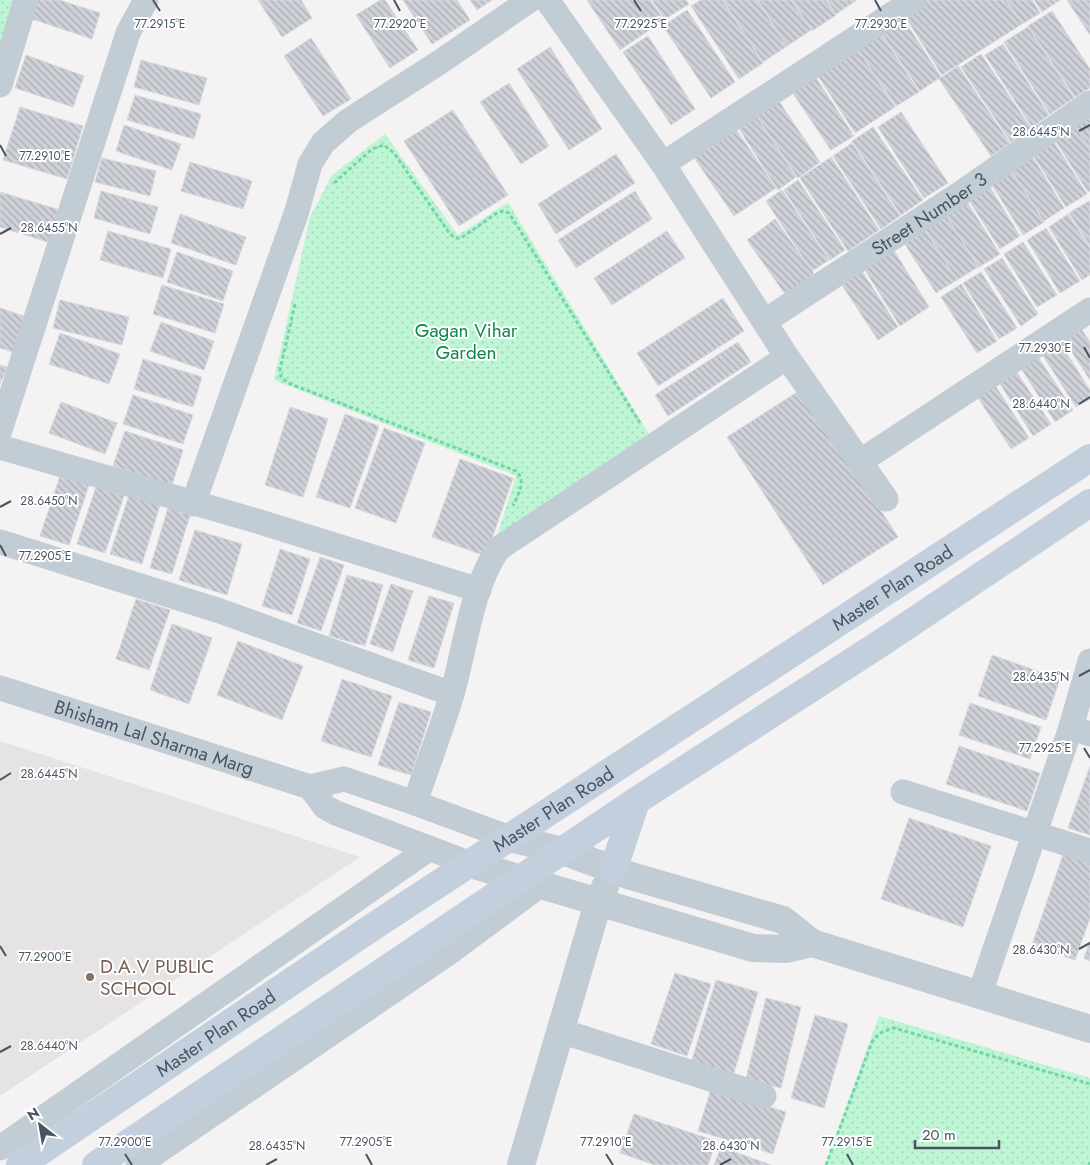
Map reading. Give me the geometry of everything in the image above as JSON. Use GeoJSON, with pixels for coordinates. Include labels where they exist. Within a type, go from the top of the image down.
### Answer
{"type":"FeatureCollection","features":[{"type":"Feature","properties":{"kind":"main road","name":"Master Plan Road"},"geometry":{"type":"LineString","coordinates":[[20,1165],[371,928],[1090,458]]}},
{"type":"Feature","properties":{"kind":"main road","name":"Master Plan Road"},"geometry":{"type":"LineString","coordinates":[[96,1165],[530,883],[562,851],[878,645],[1090,503]]}},
{"type":"Feature","properties":{"kind":"main road"},"geometry":{"type":"LineString","coordinates":[[613,870],[636,801]]}},
{"type":"Feature","properties":{"kind":"street"},"geometry":{"type":"LineString","coordinates":[[0,85],[26,0]]}},
{"type":"Feature","properties":{"kind":"street"},"geometry":{"type":"LineString","coordinates":[[0,430],[128,33],[146,0]]}},
{"type":"Feature","properties":{"kind":"street"},"geometry":{"type":"LineString","coordinates":[[193,504],[296,211],[310,164],[323,142],[348,121],[440,62],[530,0]]}},
{"type":"Feature","properties":{"kind":"street"},"geometry":{"type":"LineString","coordinates":[[547,0],[663,164],[765,321],[786,357],[861,460],[886,498]]}},
{"type":"Feature","properties":{"kind":"street"},"geometry":{"type":"LineString","coordinates":[[663,164],[914,0]]}},
{"type":"Feature","properties":{"kind":"street","name":"Street Number 3"},"geometry":{"type":"LineString","coordinates":[[765,321],[958,194],[1090,103]]}},
{"type":"Feature","properties":{"kind":"street"},"geometry":{"type":"LineString","coordinates":[[861,460],[1090,310]]}},
{"type":"Feature","properties":{"kind":"street"},"geometry":{"type":"LineString","coordinates":[[415,803],[452,694],[487,565],[498,549],[786,357]]}},
{"type":"Feature","properties":{"kind":"street"},"geometry":{"type":"LineString","coordinates":[[0,447],[257,521],[479,590]]}},
{"type":"Feature","properties":{"kind":"street"},"geometry":{"type":"LineString","coordinates":[[0,542],[220,611],[452,694]]}},
{"type":"Feature","properties":{"kind":"street"},"geometry":{"type":"LineString","coordinates":[[980,993],[994,944],[1036,834],[1080,731],[1090,660]]}},
{"type":"Feature","properties":{"kind":"street","name":"Bhisham Lal Sharma Marg"},"geometry":{"type":"LineString","coordinates":[[0,688],[310,786],[344,779],[510,838]]}},
{"type":"Feature","properties":{"kind":"street"},"geometry":{"type":"LineString","coordinates":[[310,786],[325,807],[336,813],[471,864],[530,883],[754,948],[787,949],[812,943]]}},
{"type":"Feature","properties":{"kind":"street"},"geometry":{"type":"LineString","coordinates":[[903,792],[1090,851]]}},
{"type":"Feature","properties":{"kind":"street"},"geometry":{"type":"LineString","coordinates":[[510,838],[562,851],[613,870],[783,920],[812,943],[980,993],[1090,1029]]}},
{"type":"Feature","properties":{"kind":"street"},"geometry":{"type":"LineString","coordinates":[[0,1148],[430,848]]}},
{"type":"Feature","properties":{"kind":"street"},"geometry":{"type":"LineString","coordinates":[[521,1165],[598,903],[613,870]]}},
{"type":"Feature","properties":{"kind":"street"},"geometry":{"type":"LineString","coordinates":[[138,1165],[450,952],[530,883]]}},
{"type":"Feature","properties":{"kind":"street"},"geometry":{"type":"LineString","coordinates":[[560,1031],[764,1096]]}},
{"type":"Feature","properties":{"kind":"path"},"geometry":{"type":"LineString","coordinates":[[332,187],[337,179],[372,149],[384,145],[394,152],[450,234],[455,238],[461,238],[497,213],[503,211],[509,213],[640,424]]}},
{"type":"Feature","properties":{"kind":"path"},"geometry":{"type":"LineString","coordinates":[[297,295],[280,370],[281,377],[288,383],[516,471],[521,477],[522,486],[512,510]]}},
{"type":"Feature","properties":{"kind":"path"},"geometry":{"type":"LineString","coordinates":[[826,1165],[872,1042],[876,1036],[889,1029],[894,1028],[1090,1084]]}},
{"type":"Feature","properties":{"kind":"shaded area","name":"D.A.V PUBLIC SCHOOL"},"geometry":{"type":"Polygon","coordinates":[[[0,741],[360,857],[0,1096],[0,741]]]}},
{"type":"Feature","properties":{"kind":"green space"},"geometry":{"type":"Polygon","coordinates":[[[0,0],[22,0],[0,64],[0,0]]]}},
{"type":"Feature","properties":{"kind":"green space","name":"Gagan Vihar Garden"},"geometry":{"type":"Polygon","coordinates":[[[385,134],[458,235],[508,202],[649,434],[623,458],[494,545],[516,476],[274,380],[310,217],[332,175],[385,134]]]}},
{"type":"Feature","properties":{"kind":"green space"},"geometry":{"type":"Polygon","coordinates":[[[879,1016],[1090,1078],[1090,1165],[825,1165],[879,1016]]]}},
{"type":"Feature","properties":{"kind":"building"},"geometry":{"type":"Polygon","coordinates":[[[31,0],[59,0],[100,13],[92,39],[26,17],[31,0]]]}},
{"type":"Feature","properties":{"kind":"building"},"geometry":{"type":"Polygon","coordinates":[[[258,0],[301,0],[312,18],[282,37],[258,0]]]}},
{"type":"Feature","properties":{"kind":"building"},"geometry":{"type":"Polygon","coordinates":[[[380,0],[385,0],[418,50],[390,68],[356,15],[380,0]]]}},
{"type":"Feature","properties":{"kind":"building"},"geometry":{"type":"Polygon","coordinates":[[[403,0],[457,0],[470,20],[432,44],[403,0]]]}},
{"type":"Feature","properties":{"kind":"building"},"geometry":{"type":"Polygon","coordinates":[[[470,0],[492,0],[477,10],[470,0]]]}},
{"type":"Feature","properties":{"kind":"building"},"geometry":{"type":"Polygon","coordinates":[[[587,0],[650,0],[664,20],[620,50],[587,0]]]}},
{"type":"Feature","properties":{"kind":"building"},"geometry":{"type":"Polygon","coordinates":[[[652,0],[686,0],[689,4],[665,19],[652,0]]]}},
{"type":"Feature","properties":{"kind":"building"},"geometry":{"type":"Polygon","coordinates":[[[701,0],[722,0],[763,63],[739,79],[691,6],[701,0]]]}},
{"type":"Feature","properties":{"kind":"building"},"geometry":{"type":"Polygon","coordinates":[[[723,0],[757,0],[787,46],[763,62],[723,0]]]}},
{"type":"Feature","properties":{"kind":"building"},"geometry":{"type":"Polygon","coordinates":[[[758,0],[791,0],[811,30],[787,46],[758,0]]]}},
{"type":"Feature","properties":{"kind":"building"},"geometry":{"type":"Polygon","coordinates":[[[792,0],[826,0],[836,15],[812,31],[792,0]]]}},
{"type":"Feature","properties":{"kind":"building"},"geometry":{"type":"Polygon","coordinates":[[[827,0],[857,0],[836,14],[827,0]]]}},
{"type":"Feature","properties":{"kind":"building"},"geometry":{"type":"Polygon","coordinates":[[[924,0],[1006,0],[1022,24],[942,75],[903,13],[924,0]]]}},
{"type":"Feature","properties":{"kind":"building"},"geometry":{"type":"Polygon","coordinates":[[[1007,0],[1032,0],[1040,13],[1022,24],[1007,0]]]}},
{"type":"Feature","properties":{"kind":"building"},"geometry":{"type":"Polygon","coordinates":[[[1034,0],[1060,0],[1042,12],[1034,0]]]}},
{"type":"Feature","properties":{"kind":"building"},"geometry":{"type":"Polygon","coordinates":[[[1067,0],[1090,0],[1090,35],[1067,0]]]}},
{"type":"Feature","properties":{"kind":"building"},"geometry":{"type":"Polygon","coordinates":[[[687,10],[735,82],[711,98],[663,26],[687,10]]]}},
{"type":"Feature","properties":{"kind":"building"},"geometry":{"type":"Polygon","coordinates":[[[1052,11],[1090,69],[1090,88],[1075,97],[1028,26],[1052,11]]]}},
{"type":"Feature","properties":{"kind":"building"},"geometry":{"type":"Polygon","coordinates":[[[899,12],[941,77],[920,91],[877,26],[899,12]]]}},
{"type":"Feature","properties":{"kind":"building"},"geometry":{"type":"Polygon","coordinates":[[[876,26],[919,92],[896,106],[852,41],[876,26]]]}},
{"type":"Feature","properties":{"kind":"building"},"geometry":{"type":"Polygon","coordinates":[[[1028,27],[1074,98],[1050,114],[1004,42],[1028,27]]]}},
{"type":"Feature","properties":{"kind":"building"},"geometry":{"type":"Polygon","coordinates":[[[648,36],[695,109],[671,125],[623,52],[648,36]]]}},
{"type":"Feature","properties":{"kind":"building"},"geometry":{"type":"Polygon","coordinates":[[[311,38],[351,99],[323,116],[284,56],[311,38]]]}},
{"type":"Feature","properties":{"kind":"building"},"geometry":{"type":"Polygon","coordinates":[[[853,42],[895,107],[855,133],[813,68],[853,42]]]}},
{"type":"Feature","properties":{"kind":"building"},"geometry":{"type":"Polygon","coordinates":[[[1003,44],[1049,115],[1032,127],[985,55],[1003,44]]]}},
{"type":"Feature","properties":{"kind":"building"},"geometry":{"type":"Polygon","coordinates":[[[550,47],[602,129],[569,150],[517,69],[550,47]]]}},
{"type":"Feature","properties":{"kind":"building"},"geometry":{"type":"Polygon","coordinates":[[[981,54],[1031,128],[1011,142],[961,67],[981,54]]]}},
{"type":"Feature","properties":{"kind":"building"},"geometry":{"type":"Polygon","coordinates":[[[26,55],[84,76],[73,107],[15,88],[26,55]]]}},
{"type":"Feature","properties":{"kind":"building"},"geometry":{"type":"Polygon","coordinates":[[[141,60],[207,78],[199,105],[134,87],[141,60]]]}},
{"type":"Feature","properties":{"kind":"building"},"geometry":{"type":"Polygon","coordinates":[[[958,66],[1010,143],[991,156],[939,79],[958,66]]]}},
{"type":"Feature","properties":{"kind":"building"},"geometry":{"type":"Polygon","coordinates":[[[811,70],[854,136],[831,150],[788,86],[811,70]]]}},
{"type":"Feature","properties":{"kind":"building"},"geometry":{"type":"Polygon","coordinates":[[[509,83],[549,146],[521,164],[480,102],[509,83]]]}},
{"type":"Feature","properties":{"kind":"building"},"geometry":{"type":"Polygon","coordinates":[[[774,94],[820,162],[798,178],[752,109],[774,94]]]}},
{"type":"Feature","properties":{"kind":"building"},"geometry":{"type":"Polygon","coordinates":[[[135,95],[201,114],[194,139],[127,120],[135,95]]]}},
{"type":"Feature","properties":{"kind":"building"},"geometry":{"type":"Polygon","coordinates":[[[20,107],[83,126],[67,179],[3,160],[20,107]]]}},
{"type":"Feature","properties":{"kind":"building"},"geometry":{"type":"Polygon","coordinates":[[[752,109],[796,177],[778,190],[734,121],[752,109]]]}},
{"type":"Feature","properties":{"kind":"building"},"geometry":{"type":"Polygon","coordinates":[[[453,110],[508,195],[459,226],[404,141],[453,110]]]}},
{"type":"Feature","properties":{"kind":"building"},"geometry":{"type":"Polygon","coordinates":[[[1090,111],[1090,149],[1073,122],[1090,111]]]}},
{"type":"Feature","properties":{"kind":"building"},"geometry":{"type":"Polygon","coordinates":[[[901,112],[948,183],[924,198],[878,127],[901,112]]]}},
{"type":"Feature","properties":{"kind":"building"},"geometry":{"type":"Polygon","coordinates":[[[731,122],[776,188],[734,216],[689,150],[731,122]]]}},
{"type":"Feature","properties":{"kind":"building"},"geometry":{"type":"Polygon","coordinates":[[[124,125],[181,144],[172,170],[116,151],[124,125]]]}},
{"type":"Feature","properties":{"kind":"building"},"geometry":{"type":"Polygon","coordinates":[[[873,127],[923,200],[901,215],[852,141],[873,127]]]}},
{"type":"Feature","properties":{"kind":"building"},"geometry":{"type":"Polygon","coordinates":[[[1076,127],[1090,150],[1090,191],[1088,192],[1055,140],[1076,127]]]}},
{"type":"Feature","properties":{"kind":"building"},"geometry":{"type":"Polygon","coordinates":[[[1054,142],[1087,194],[1066,207],[1033,155],[1054,142]]]}},
{"type":"Feature","properties":{"kind":"building"},"geometry":{"type":"Polygon","coordinates":[[[852,143],[900,216],[881,229],[833,156],[852,143]]]}},
{"type":"Feature","properties":{"kind":"building"},"geometry":{"type":"Polygon","coordinates":[[[616,154],[635,183],[556,234],[538,204],[616,154]]]}},
{"type":"Feature","properties":{"kind":"building"},"geometry":{"type":"Polygon","coordinates":[[[1032,156],[1064,208],[1044,221],[1011,169],[1032,156]]]}},
{"type":"Feature","properties":{"kind":"building"},"geometry":{"type":"Polygon","coordinates":[[[831,157],[879,230],[848,251],[800,178],[831,157]]]}},
{"type":"Feature","properties":{"kind":"building"},"geometry":{"type":"Polygon","coordinates":[[[102,158],[156,171],[150,196],[95,182],[102,158]]]}},
{"type":"Feature","properties":{"kind":"building"},"geometry":{"type":"Polygon","coordinates":[[[190,162],[252,181],[243,209],[181,191],[190,162]]]}},
{"type":"Feature","properties":{"kind":"building"},"geometry":{"type":"Polygon","coordinates":[[[1011,170],[1044,222],[1023,235],[991,183],[1011,170]]]}},
{"type":"Feature","properties":{"kind":"building"},"geometry":{"type":"Polygon","coordinates":[[[798,180],[845,250],[830,260],[784,190],[798,180]]]}},
{"type":"Feature","properties":{"kind":"building"},"geometry":{"type":"Polygon","coordinates":[[[988,184],[1020,236],[1000,249],[967,197],[988,184]]]}},
{"type":"Feature","properties":{"kind":"building"},"geometry":{"type":"Polygon","coordinates":[[[782,190],[829,260],[812,271],[766,201],[782,190]]]}},
{"type":"Feature","properties":{"kind":"building"},"geometry":{"type":"Polygon","coordinates":[[[101,191],[158,207],[150,234],[94,218],[101,191]]]}},
{"type":"Feature","properties":{"kind":"building"},"geometry":{"type":"Polygon","coordinates":[[[635,191],[652,219],[576,268],[558,240],[635,191]]]}},
{"type":"Feature","properties":{"kind":"building"},"geometry":{"type":"Polygon","coordinates":[[[0,192],[67,212],[57,245],[0,227],[0,192]]]}},
{"type":"Feature","properties":{"kind":"building"},"geometry":{"type":"Polygon","coordinates":[[[1089,201],[1090,203],[1090,246],[1069,213],[1089,201]]]}},
{"type":"Feature","properties":{"kind":"building"},"geometry":{"type":"Polygon","coordinates":[[[967,202],[1000,254],[979,267],[946,215],[967,202]]]}},
{"type":"Feature","properties":{"kind":"building"},"geometry":{"type":"Polygon","coordinates":[[[180,214],[246,237],[236,265],[171,243],[180,214]]]}},
{"type":"Feature","properties":{"kind":"building"},"geometry":{"type":"Polygon","coordinates":[[[1068,214],[1090,248],[1090,275],[1082,280],[1049,227],[1068,214]]]}},
{"type":"Feature","properties":{"kind":"building"},"geometry":{"type":"Polygon","coordinates":[[[946,215],[978,267],[957,280],[925,228],[946,215]]]}},
{"type":"Feature","properties":{"kind":"building"},"geometry":{"type":"Polygon","coordinates":[[[775,219],[814,274],[785,294],[747,240],[775,219]]]}},
{"type":"Feature","properties":{"kind":"building"},"geometry":{"type":"Polygon","coordinates":[[[924,228],[957,280],[936,293],[903,241],[924,228]]]}},
{"type":"Feature","properties":{"kind":"building"},"geometry":{"type":"Polygon","coordinates":[[[1046,228],[1080,281],[1060,293],[1027,240],[1046,228]]]}},
{"type":"Feature","properties":{"kind":"building"},"geometry":{"type":"Polygon","coordinates":[[[108,231],[171,249],[163,278],[100,260],[108,231]]]}},
{"type":"Feature","properties":{"kind":"building"},"geometry":{"type":"Polygon","coordinates":[[[667,231],[685,258],[612,305],[594,278],[667,231]]]}},
{"type":"Feature","properties":{"kind":"building"},"geometry":{"type":"Polygon","coordinates":[[[1023,242],[1057,295],[1037,307],[1004,254],[1023,242]]]}},
{"type":"Feature","properties":{"kind":"building"},"geometry":{"type":"Polygon","coordinates":[[[893,249],[929,307],[900,326],[863,267],[893,249]]]}},
{"type":"Feature","properties":{"kind":"building"},"geometry":{"type":"Polygon","coordinates":[[[177,252],[233,271],[223,301],[167,282],[177,252]]]}},
{"type":"Feature","properties":{"kind":"building"},"geometry":{"type":"Polygon","coordinates":[[[1002,258],[1038,314],[1021,326],[984,269],[1002,258]]]}},
{"type":"Feature","properties":{"kind":"building"},"geometry":{"type":"Polygon","coordinates":[[[860,268],[898,327],[878,340],[840,282],[860,268]]]}},
{"type":"Feature","properties":{"kind":"building"},"geometry":{"type":"Polygon","coordinates":[[[981,272],[1017,328],[999,339],[963,283],[981,272]]]}},
{"type":"Feature","properties":{"kind":"building"},"geometry":{"type":"Polygon","coordinates":[[[961,284],[997,341],[977,353],[941,297],[961,284]]]}},
{"type":"Feature","properties":{"kind":"building"},"geometry":{"type":"Polygon","coordinates":[[[162,285],[224,304],[215,333],[153,314],[162,285]]]}},
{"type":"Feature","properties":{"kind":"building"},"geometry":{"type":"Polygon","coordinates":[[[723,298],[744,331],[658,386],[637,353],[723,298]]]}},
{"type":"Feature","properties":{"kind":"building"},"geometry":{"type":"Polygon","coordinates":[[[60,300],[129,317],[122,345],[53,328],[60,300]]]}},
{"type":"Feature","properties":{"kind":"building"},"geometry":{"type":"Polygon","coordinates":[[[0,308],[35,320],[22,355],[0,348],[0,308]]]}},
{"type":"Feature","properties":{"kind":"building"},"geometry":{"type":"Polygon","coordinates":[[[161,322],[214,341],[204,370],[150,351],[161,322]]]}},
{"type":"Feature","properties":{"kind":"building"},"geometry":{"type":"Polygon","coordinates":[[[1078,324],[1090,342],[1090,380],[1061,335],[1078,324]]]}},
{"type":"Feature","properties":{"kind":"building"},"geometry":{"type":"Polygon","coordinates":[[[60,333],[120,354],[109,384],[49,364],[60,333]]]}},
{"type":"Feature","properties":{"kind":"building"},"geometry":{"type":"Polygon","coordinates":[[[1058,340],[1090,390],[1090,399],[1076,407],[1040,351],[1058,340]]]}},
{"type":"Feature","properties":{"kind":"building"},"geometry":{"type":"Polygon","coordinates":[[[738,342],[751,362],[668,416],[655,395],[738,342]]]}},
{"type":"Feature","properties":{"kind":"building"},"geometry":{"type":"Polygon","coordinates":[[[1036,354],[1073,410],[1055,422],[1019,365],[1036,354]]]}},
{"type":"Feature","properties":{"kind":"building"},"geometry":{"type":"Polygon","coordinates":[[[143,359],[202,377],[193,407],[134,389],[143,359]]]}},
{"type":"Feature","properties":{"kind":"building"},"geometry":{"type":"Polygon","coordinates":[[[0,365],[7,367],[0,384],[0,365]]]}},
{"type":"Feature","properties":{"kind":"building"},"geometry":{"type":"Polygon","coordinates":[[[1014,368],[1051,424],[1033,436],[997,379],[1014,368]]]}},
{"type":"Feature","properties":{"kind":"building"},"geometry":{"type":"Polygon","coordinates":[[[993,382],[1029,438],[1011,449],[975,393],[993,382]]]}},
{"type":"Feature","properties":{"kind":"building"},"geometry":{"type":"Polygon","coordinates":[[[802,389],[898,537],[823,585],[727,437],[802,389]]]}},
{"type":"Feature","properties":{"kind":"building"},"geometry":{"type":"Polygon","coordinates":[[[133,395],[193,415],[183,444],[123,424],[133,395]]]}},
{"type":"Feature","properties":{"kind":"building"},"geometry":{"type":"Polygon","coordinates":[[[61,402],[117,423],[105,454],[49,433],[61,402]]]}},
{"type":"Feature","properties":{"kind":"building"},"geometry":{"type":"Polygon","coordinates":[[[290,407],[328,419],[303,497],[265,485],[290,407]]]}},
{"type":"Feature","properties":{"kind":"building"},"geometry":{"type":"Polygon","coordinates":[[[345,414],[379,426],[350,508],[316,497],[345,414]]]}},
{"type":"Feature","properties":{"kind":"building"},"geometry":{"type":"Polygon","coordinates":[[[384,428],[425,443],[396,523],[355,508],[384,428]]]}},
{"type":"Feature","properties":{"kind":"building"},"geometry":{"type":"Polygon","coordinates":[[[125,431],[183,450],[172,485],[113,466],[125,431]]]}},
{"type":"Feature","properties":{"kind":"building"},"geometry":{"type":"Polygon","coordinates":[[[460,459],[513,478],[486,556],[432,537],[460,459]]]}},
{"type":"Feature","properties":{"kind":"building"},"geometry":{"type":"Polygon","coordinates":[[[61,473],[90,482],[69,545],[40,536],[61,473]]]}},
{"type":"Feature","properties":{"kind":"building"},"geometry":{"type":"Polygon","coordinates":[[[96,487],[124,496],[105,553],[77,544],[96,487]]]}},
{"type":"Feature","properties":{"kind":"building"},"geometry":{"type":"Polygon","coordinates":[[[129,495],[160,505],[142,564],[110,554],[129,495]]]}},
{"type":"Feature","properties":{"kind":"building"},"geometry":{"type":"Polygon","coordinates":[[[168,508],[190,515],[172,574],[150,568],[168,508]]]}},
{"type":"Feature","properties":{"kind":"building"},"geometry":{"type":"Polygon","coordinates":[[[195,530],[242,544],[227,595],[179,580],[195,530]]]}},
{"type":"Feature","properties":{"kind":"building"},"geometry":{"type":"Polygon","coordinates":[[[280,549],[310,559],[292,615],[262,606],[280,549]]]}},
{"type":"Feature","properties":{"kind":"building"},"geometry":{"type":"Polygon","coordinates":[[[320,557],[344,565],[321,631],[297,623],[320,557]]]}},
{"type":"Feature","properties":{"kind":"building"},"geometry":{"type":"Polygon","coordinates":[[[347,575],[383,585],[365,646],[329,636],[347,575]]]}},
{"type":"Feature","properties":{"kind":"building"},"geometry":{"type":"Polygon","coordinates":[[[391,584],[413,591],[393,652],[370,644],[391,584]]]}},
{"type":"Feature","properties":{"kind":"building"},"geometry":{"type":"Polygon","coordinates":[[[429,596],[454,603],[434,668],[408,660],[429,596]]]}},
{"type":"Feature","properties":{"kind":"building"},"geometry":{"type":"Polygon","coordinates":[[[136,599],[170,610],[149,670],[116,659],[136,599]]]}},
{"type":"Feature","properties":{"kind":"building"},"geometry":{"type":"Polygon","coordinates":[[[172,624],[212,638],[189,704],[150,690],[172,624]]]}},
{"type":"Feature","properties":{"kind":"building"},"geometry":{"type":"Polygon","coordinates":[[[238,641],[303,666],[282,720],[217,695],[238,641]]]}},
{"type":"Feature","properties":{"kind":"building"},"geometry":{"type":"Polygon","coordinates":[[[992,655],[1060,679],[1046,720],[978,696],[992,655]]]}},
{"type":"Feature","properties":{"kind":"building"},"geometry":{"type":"Polygon","coordinates":[[[342,679],[392,696],[371,757],[321,741],[342,679]]]}},
{"type":"Feature","properties":{"kind":"building"},"geometry":{"type":"Polygon","coordinates":[[[399,702],[431,712],[411,775],[378,765],[399,702]]]}},
{"type":"Feature","properties":{"kind":"building"},"geometry":{"type":"Polygon","coordinates":[[[970,703],[1041,727],[1030,759],[959,735],[970,703]]]}},
{"type":"Feature","properties":{"kind":"building"},"geometry":{"type":"Polygon","coordinates":[[[959,746],[1040,773],[1027,811],[946,784],[959,746]]]}},
{"type":"Feature","properties":{"kind":"building"},"geometry":{"type":"Polygon","coordinates":[[[1090,766],[1090,835],[1068,828],[1090,766]]]}},
{"type":"Feature","properties":{"kind":"building"},"geometry":{"type":"Polygon","coordinates":[[[909,818],[991,846],[963,927],[881,899],[909,818]]]}},
{"type":"Feature","properties":{"kind":"building"},"geometry":{"type":"Polygon","coordinates":[[[1066,846],[1090,854],[1090,918],[1075,960],[1032,945],[1066,846]]]}},
{"type":"Feature","properties":{"kind":"building"},"geometry":{"type":"Polygon","coordinates":[[[1090,941],[1090,961],[1084,958],[1090,941]]]}},
{"type":"Feature","properties":{"kind":"building"},"geometry":{"type":"Polygon","coordinates":[[[675,973],[711,984],[687,1056],[651,1044],[675,973]]]}},
{"type":"Feature","properties":{"kind":"building"},"geometry":{"type":"Polygon","coordinates":[[[716,980],[758,992],[733,1076],[691,1063],[716,980]]]}},
{"type":"Feature","properties":{"kind":"building"},"geometry":{"type":"Polygon","coordinates":[[[766,998],[801,1007],[781,1088],[746,1079],[766,998]]]}},
{"type":"Feature","properties":{"kind":"building"},"geometry":{"type":"Polygon","coordinates":[[[815,1015],[848,1024],[824,1108],[791,1098],[815,1015]]]}},
{"type":"Feature","properties":{"kind":"building"},"geometry":{"type":"Polygon","coordinates":[[[711,1089],[786,1112],[773,1154],[698,1131],[711,1089]]]}},
{"type":"Feature","properties":{"kind":"building"},"geometry":{"type":"Polygon","coordinates":[[[634,1114],[716,1141],[708,1165],[655,1165],[620,1153],[634,1114]]]}},
{"type":"Feature","properties":{"kind":"building"},"geometry":{"type":"Polygon","coordinates":[[[721,1147],[771,1165],[714,1165],[721,1147]]]}},
{"type":"Feature","properties":{"kind":"place","name":"D.A.V PUBLIC SCHOOL"},"geometry":{"type":"Point","coordinates":[90,977]}}]}
